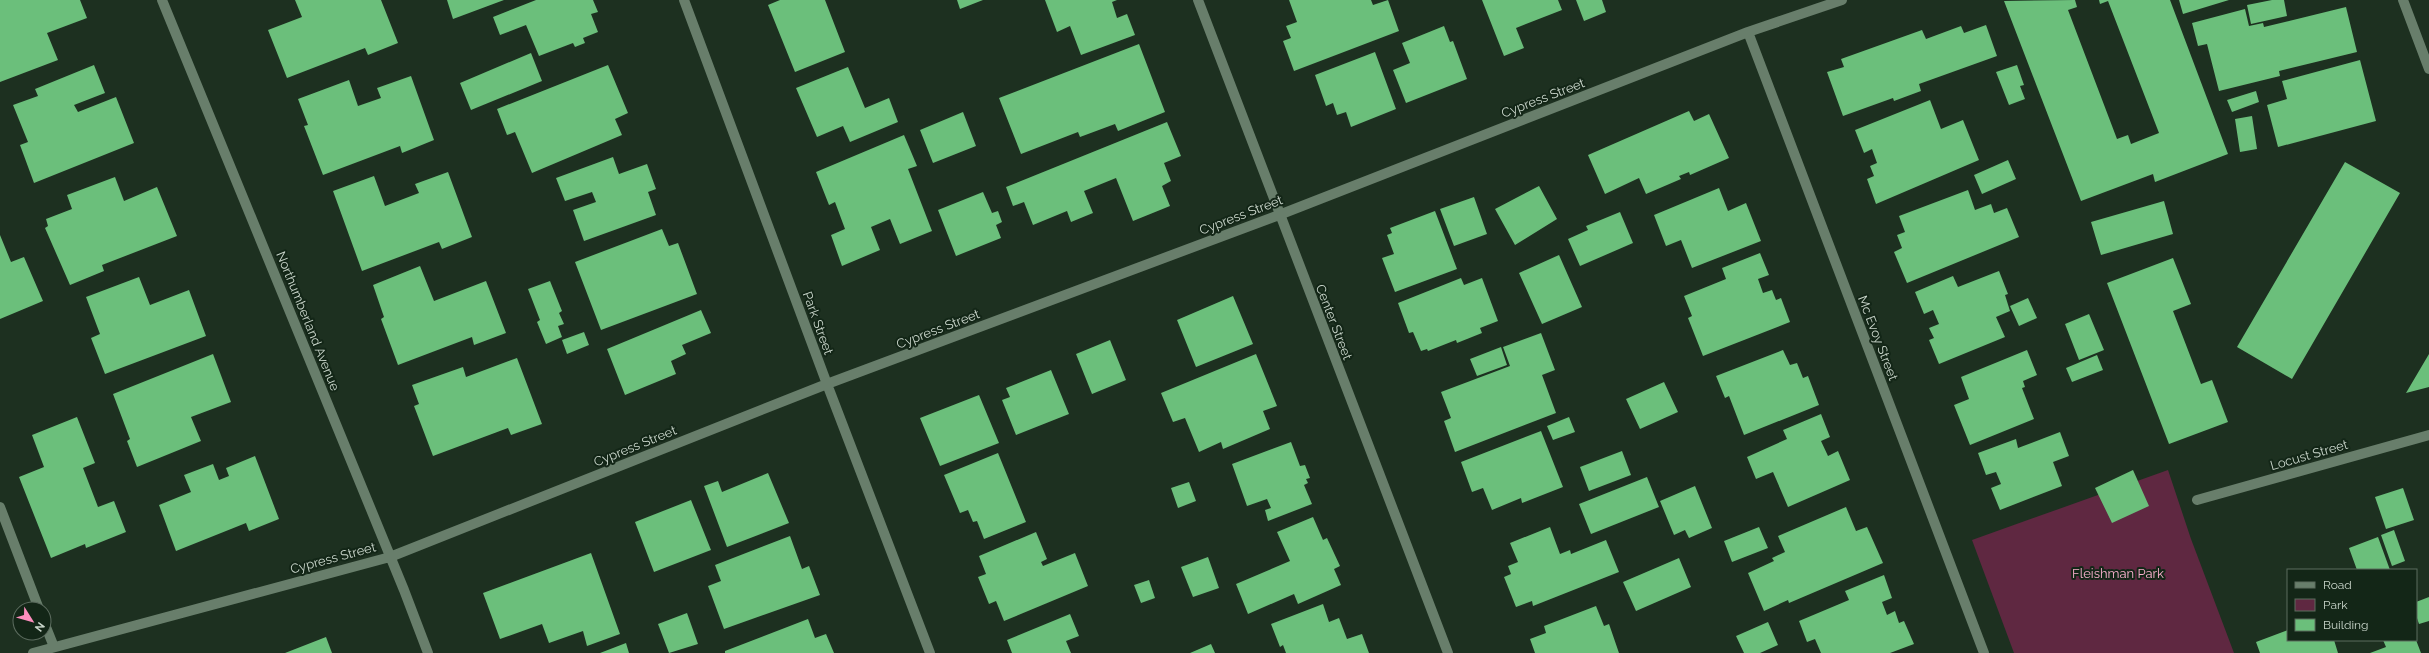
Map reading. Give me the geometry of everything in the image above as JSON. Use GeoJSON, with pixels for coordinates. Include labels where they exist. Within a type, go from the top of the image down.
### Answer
{"type":"FeatureCollection","features":[{"type":"Feature","properties":{"kind":"street","name":"Northumberland Avenue"},"geometry":{"type":"LineString","coordinates":[[162,0],[390,556],[428,653]]}},
{"type":"Feature","properties":{"kind":"street","name":"Park Street"},"geometry":{"type":"LineString","coordinates":[[684,0],[827,384],[930,653]]}},
{"type":"Feature","properties":{"kind":"street","name":"Center Street"},"geometry":{"type":"LineString","coordinates":[[1198,0],[1279,215],[1448,653]]}},
{"type":"Feature","properties":{"kind":"street","name":"Cypress Street"},"geometry":{"type":"LineString","coordinates":[[33,653],[390,556],[827,384],[1279,215],[1748,32],[1842,0]]}},
{"type":"Feature","properties":{"kind":"street"},"geometry":{"type":"LineString","coordinates":[[2403,0],[2429,69]]}},
{"type":"Feature","properties":{"kind":"street","name":"Mc Evoy Street"},"geometry":{"type":"LineString","coordinates":[[1748,32],[1984,653]]}},
{"type":"Feature","properties":{"kind":"street","name":"Locust Street"},"geometry":{"type":"LineString","coordinates":[[2197,500],[2429,435]]}},
{"type":"Feature","properties":{"kind":"street"},"geometry":{"type":"LineString","coordinates":[[0,507],[36,601]]}},
{"type":"Feature","properties":{"kind":"street"},"geometry":{"type":"LineString","coordinates":[[51,641],[54,648]]}},
{"type":"Feature","properties":{"kind":"green space","name":"Fleishman Park"},"geometry":{"type":"Polygon","coordinates":[[[2168,470],[2191,539],[2234,653],[2014,653],[1972,540],[2168,470]]]}},
{"type":"Feature","properties":{"kind":"building"},"geometry":{"type":"Polygon","coordinates":[[[0,0],[80,0],[87,18],[47,33],[58,60],[0,82],[0,0]]]}},
{"type":"Feature","properties":{"kind":"building"},"geometry":{"type":"Polygon","coordinates":[[[295,0],[381,0],[398,43],[368,55],[365,48],[287,78],[268,30],[302,17],[295,0]]]}},
{"type":"Feature","properties":{"kind":"building"},"geometry":{"type":"Polygon","coordinates":[[[447,0],[504,0],[453,19],[447,0]]]}},
{"type":"Feature","properties":{"kind":"building"},"geometry":{"type":"Polygon","coordinates":[[[536,0],[593,0],[598,12],[591,14],[598,32],[583,38],[585,43],[575,47],[573,43],[539,56],[526,25],[500,35],[493,17],[536,0]]]}},
{"type":"Feature","properties":{"kind":"building"},"geometry":{"type":"Polygon","coordinates":[[[780,0],[825,0],[845,52],[795,72],[768,5],[780,0]]]}},
{"type":"Feature","properties":{"kind":"building"},"geometry":{"type":"Polygon","coordinates":[[[957,0],[983,0],[960,9],[957,0]]]}},
{"type":"Feature","properties":{"kind":"building"},"geometry":{"type":"Polygon","coordinates":[[[1045,0],[1117,0],[1112,2],[1117,18],[1127,14],[1135,35],[1081,55],[1070,26],[1057,32],[1045,0]]]}},
{"type":"Feature","properties":{"kind":"building"},"geometry":{"type":"Polygon","coordinates":[[[1289,0],[1371,0],[1373,5],[1388,0],[1399,31],[1294,71],[1283,41],[1291,38],[1286,26],[1297,22],[1289,0]]]}},
{"type":"Feature","properties":{"kind":"building"},"geometry":{"type":"Polygon","coordinates":[[[1482,0],[1558,0],[1562,10],[1516,28],[1524,48],[1504,56],[1482,0]]]}},
{"type":"Feature","properties":{"kind":"building"},"geometry":{"type":"Polygon","coordinates":[[[1576,0],[1602,0],[1606,12],[1584,21],[1576,0]]]}},
{"type":"Feature","properties":{"kind":"building"},"geometry":{"type":"Polygon","coordinates":[[[2075,0],[2077,7],[2068,10],[2117,139],[2128,135],[2131,144],[2159,133],[2108,1],[2100,4],[2099,0],[2170,0],[2228,154],[2155,182],[2153,174],[2081,201],[2004,1],[2075,0]]]}},
{"type":"Feature","properties":{"kind":"building"},"geometry":{"type":"Polygon","coordinates":[[[2179,0],[2229,0],[2183,14],[2179,0]]]}},
{"type":"Feature","properties":{"kind":"building"},"geometry":{"type":"Polygon","coordinates":[[[2272,0],[2284,0],[2287,16],[2251,24],[2247,5],[2272,0]]]}},
{"type":"Feature","properties":{"kind":"building"},"geometry":{"type":"Polygon","coordinates":[[[2346,7],[2357,52],[2279,71],[2280,76],[2219,91],[2207,44],[2198,46],[2192,23],[2245,9],[2249,26],[2263,23],[2264,27],[2346,7]]]}},
{"type":"Feature","properties":{"kind":"building"},"geometry":{"type":"Polygon","coordinates":[[[1986,25],[1997,56],[1919,84],[1921,91],[1894,101],[1893,98],[1843,116],[1827,72],[1844,67],[1841,59],[1922,30],[1926,39],[1961,26],[1964,33],[1986,25]]]}},
{"type":"Feature","properties":{"kind":"building"},"geometry":{"type":"Polygon","coordinates":[[[1444,26],[1450,42],[1453,41],[1467,79],[1406,103],[1393,70],[1410,63],[1402,43],[1444,26]]]}},
{"type":"Feature","properties":{"kind":"building"},"geometry":{"type":"Polygon","coordinates":[[[1139,44],[1165,112],[1118,131],[1115,124],[1080,137],[1078,132],[1021,154],[999,98],[1139,44]]]}},
{"type":"Feature","properties":{"kind":"building"},"geometry":{"type":"Polygon","coordinates":[[[1375,52],[1396,109],[1351,127],[1346,112],[1337,115],[1333,103],[1326,106],[1315,75],[1375,52]]]}},
{"type":"Feature","properties":{"kind":"building"},"geometry":{"type":"Polygon","coordinates":[[[531,53],[542,81],[471,110],[460,83],[531,53]]]}},
{"type":"Feature","properties":{"kind":"building"},"geometry":{"type":"Polygon","coordinates":[[[2360,60],[2376,121],[2278,147],[2267,105],[2287,99],[2282,81],[2360,60]]]}},
{"type":"Feature","properties":{"kind":"building"},"geometry":{"type":"Polygon","coordinates":[[[94,65],[105,93],[74,105],[78,112],[116,97],[134,143],[34,183],[20,145],[28,142],[13,105],[38,96],[35,89],[94,65]]]}},
{"type":"Feature","properties":{"kind":"building"},"geometry":{"type":"Polygon","coordinates":[[[608,65],[628,113],[615,119],[622,135],[532,173],[515,132],[507,135],[497,109],[608,65]]]}},
{"type":"Feature","properties":{"kind":"building"},"geometry":{"type":"Polygon","coordinates":[[[2017,65],[2024,85],[2020,86],[2025,99],[2009,105],[1996,72],[2017,65]]]}},
{"type":"Feature","properties":{"kind":"building"},"geometry":{"type":"Polygon","coordinates":[[[848,67],[865,108],[889,98],[898,122],[850,142],[843,126],[817,137],[796,88],[848,67]]]}},
{"type":"Feature","properties":{"kind":"building"},"geometry":{"type":"Polygon","coordinates":[[[411,76],[434,140],[402,153],[400,146],[323,175],[304,126],[308,125],[298,99],[349,80],[358,106],[381,98],[377,88],[411,76]]]}},
{"type":"Feature","properties":{"kind":"building"},"geometry":{"type":"Polygon","coordinates":[[[2256,91],[2259,102],[2232,112],[2227,100],[2256,91]]]}},
{"type":"Feature","properties":{"kind":"building"},"geometry":{"type":"Polygon","coordinates":[[[1930,100],[1941,129],[1963,120],[1979,160],[1876,204],[1867,179],[1874,176],[1870,166],[1877,163],[1872,149],[1864,153],[1855,130],[1930,100]]]}},
{"type":"Feature","properties":{"kind":"building"},"geometry":{"type":"Polygon","coordinates":[[[1689,111],[1694,121],[1709,114],[1729,158],[1690,175],[1689,172],[1679,176],[1681,179],[1646,194],[1639,178],[1605,194],[1588,155],[1689,111]]]}},
{"type":"Feature","properties":{"kind":"building"},"geometry":{"type":"Polygon","coordinates":[[[963,112],[976,146],[933,163],[920,130],[963,112]]]}},
{"type":"Feature","properties":{"kind":"building"},"geometry":{"type":"Polygon","coordinates":[[[2252,116],[2257,149],[2240,152],[2235,119],[2252,116]]]}},
{"type":"Feature","properties":{"kind":"building"},"geometry":{"type":"Polygon","coordinates":[[[1167,122],[1181,156],[1164,163],[1171,181],[1162,186],[1170,206],[1133,221],[1116,178],[1084,191],[1093,213],[1071,222],[1067,211],[1033,225],[1024,202],[1013,206],[1006,187],[1167,122]]]}},
{"type":"Feature","properties":{"kind":"building"},"geometry":{"type":"Polygon","coordinates":[[[904,135],[917,166],[908,169],[932,231],[900,244],[890,219],[871,227],[880,250],[842,266],[831,235],[845,229],[835,202],[829,205],[816,172],[904,135]]]}},
{"type":"Feature","properties":{"kind":"building"},"geometry":{"type":"Polygon","coordinates":[[[613,157],[619,174],[647,164],[656,189],[648,192],[656,215],[584,241],[573,210],[596,202],[592,192],[565,201],[556,178],[613,157]]]}},
{"type":"Feature","properties":{"kind":"building"},"geometry":{"type":"Polygon","coordinates":[[[2008,160],[2016,179],[1982,194],[1974,175],[2008,160]]]}},
{"type":"Feature","properties":{"kind":"building"},"geometry":{"type":"Polygon","coordinates":[[[2345,162],[2400,193],[2292,379],[2237,347],[2345,162]]]}},
{"type":"Feature","properties":{"kind":"building"},"geometry":{"type":"Polygon","coordinates":[[[448,172],[472,237],[442,249],[439,242],[362,271],[333,191],[374,176],[385,206],[419,193],[415,184],[448,172]]]}},
{"type":"Feature","properties":{"kind":"building"},"geometry":{"type":"Polygon","coordinates":[[[115,177],[124,201],[157,187],[177,236],[102,265],[104,271],[70,285],[45,228],[48,226],[46,219],[72,209],[67,195],[115,177]]]}},
{"type":"Feature","properties":{"kind":"building"},"geometry":{"type":"Polygon","coordinates":[[[1539,186],[1557,219],[1515,245],[1495,209],[1539,186]]]}},
{"type":"Feature","properties":{"kind":"building"},"geometry":{"type":"Polygon","coordinates":[[[1719,188],[1728,211],[1746,203],[1761,241],[1692,268],[1681,240],[1666,246],[1654,215],[1719,188]]]}},
{"type":"Feature","properties":{"kind":"building"},"geometry":{"type":"Polygon","coordinates":[[[1968,190],[1975,210],[1991,204],[1994,213],[2007,208],[2019,237],[1907,283],[1894,252],[1902,248],[1897,235],[1905,232],[1899,216],[1968,190]]]}},
{"type":"Feature","properties":{"kind":"building"},"geometry":{"type":"Polygon","coordinates":[[[983,192],[992,213],[998,211],[1002,222],[996,225],[1001,238],[956,256],[938,210],[983,192]]]}},
{"type":"Feature","properties":{"kind":"building"},"geometry":{"type":"Polygon","coordinates":[[[1474,197],[1487,234],[1454,246],[1440,209],[1474,197]]]}},
{"type":"Feature","properties":{"kind":"building"},"geometry":{"type":"Polygon","coordinates":[[[2164,201],[2173,234],[2101,255],[2091,222],[2164,201]]]}},
{"type":"Feature","properties":{"kind":"building"},"geometry":{"type":"Polygon","coordinates":[[[1435,211],[1457,269],[1395,292],[1382,258],[1394,254],[1387,235],[1392,233],[1390,228],[1435,211]]]}},
{"type":"Feature","properties":{"kind":"building"},"geometry":{"type":"Polygon","coordinates":[[[1620,212],[1633,243],[1580,266],[1568,239],[1588,230],[1586,226],[1620,212]]]}},
{"type":"Feature","properties":{"kind":"building"},"geometry":{"type":"Polygon","coordinates":[[[662,229],[669,246],[678,243],[697,294],[601,330],[575,262],[662,229]]]}},
{"type":"Feature","properties":{"kind":"building"},"geometry":{"type":"Polygon","coordinates":[[[0,235],[11,262],[24,257],[43,301],[0,319],[0,235]]]}},
{"type":"Feature","properties":{"kind":"building"},"geometry":{"type":"Polygon","coordinates":[[[1760,253],[1769,275],[1758,279],[1763,293],[1772,290],[1776,300],[1781,298],[1790,322],[1703,356],[1688,318],[1692,316],[1684,296],[1726,279],[1722,268],[1760,253]]]}},
{"type":"Feature","properties":{"kind":"building"},"geometry":{"type":"Polygon","coordinates":[[[1559,255],[1582,307],[1542,324],[1519,273],[1559,255]]]}},
{"type":"Feature","properties":{"kind":"building"},"geometry":{"type":"Polygon","coordinates":[[[2173,258],[2191,304],[2173,311],[2201,384],[2212,380],[2228,422],[2169,444],[2107,283],[2173,258]]]}},
{"type":"Feature","properties":{"kind":"building"},"geometry":{"type":"Polygon","coordinates":[[[420,266],[434,301],[486,281],[506,333],[474,345],[472,337],[398,365],[381,319],[384,317],[373,285],[420,266]]]}},
{"type":"Feature","properties":{"kind":"building"},"geometry":{"type":"Polygon","coordinates":[[[1999,271],[2008,294],[2005,295],[2010,311],[1996,317],[2005,337],[1939,364],[1929,340],[1934,338],[1929,328],[1939,324],[1933,310],[1924,314],[1915,292],[1953,276],[1958,287],[1999,271]]]}},
{"type":"Feature","properties":{"kind":"building"},"geometry":{"type":"Polygon","coordinates":[[[139,277],[150,305],[189,290],[206,336],[105,374],[91,338],[100,334],[86,297],[139,277]]]}},
{"type":"Feature","properties":{"kind":"building"},"geometry":{"type":"Polygon","coordinates":[[[1461,278],[1464,285],[1482,278],[1498,321],[1480,328],[1482,333],[1457,343],[1456,340],[1428,351],[1427,349],[1421,351],[1413,332],[1409,333],[1398,303],[1461,278]]]}},
{"type":"Feature","properties":{"kind":"building"},"geometry":{"type":"Polygon","coordinates":[[[550,281],[562,311],[559,313],[564,324],[558,326],[562,337],[546,344],[537,322],[540,320],[528,289],[550,281]]]}},
{"type":"Feature","properties":{"kind":"building"},"geometry":{"type":"Polygon","coordinates":[[[1233,296],[1253,344],[1196,367],[1177,320],[1233,296]]]}},
{"type":"Feature","properties":{"kind":"building"},"geometry":{"type":"Polygon","coordinates":[[[2028,298],[2037,318],[2019,326],[2010,306],[2028,298]]]}},
{"type":"Feature","properties":{"kind":"building"},"geometry":{"type":"Polygon","coordinates":[[[701,310],[711,333],[682,345],[686,354],[671,361],[676,374],[625,395],[607,349],[701,310]]]}},
{"type":"Feature","properties":{"kind":"building"},"geometry":{"type":"Polygon","coordinates":[[[2089,314],[2104,350],[2079,360],[2065,324],[2089,314]]]}},
{"type":"Feature","properties":{"kind":"building"},"geometry":{"type":"Polygon","coordinates":[[[584,332],[589,345],[567,354],[562,340],[584,332]]]}},
{"type":"Feature","properties":{"kind":"building"},"geometry":{"type":"Polygon","coordinates":[[[1541,333],[1555,370],[1542,375],[1556,413],[1455,452],[1444,421],[1451,418],[1441,392],[1510,366],[1503,347],[1541,333]]]}},
{"type":"Feature","properties":{"kind":"building"},"geometry":{"type":"Polygon","coordinates":[[[1110,340],[1126,380],[1092,394],[1076,354],[1110,340]]]}},
{"type":"Feature","properties":{"kind":"building"},"geometry":{"type":"Polygon","coordinates":[[[1501,347],[1507,365],[1477,376],[1470,359],[1501,347]]]}},
{"type":"Feature","properties":{"kind":"building"},"geometry":{"type":"Polygon","coordinates":[[[1783,350],[1790,365],[1797,363],[1803,378],[1808,376],[1819,405],[1744,435],[1729,396],[1725,398],[1716,376],[1783,350]]]}},
{"type":"Feature","properties":{"kind":"building"},"geometry":{"type":"Polygon","coordinates":[[[2027,350],[2037,375],[2023,381],[2025,387],[2022,388],[2034,419],[1970,445],[1954,405],[1969,399],[1961,377],[2027,350]]]}},
{"type":"Feature","properties":{"kind":"building"},"geometry":{"type":"Polygon","coordinates":[[[213,354],[231,402],[191,417],[201,441],[137,467],[127,441],[130,439],[113,394],[213,354]]]}},
{"type":"Feature","properties":{"kind":"building"},"geometry":{"type":"Polygon","coordinates":[[[1256,354],[1277,406],[1263,411],[1270,429],[1223,449],[1221,442],[1199,452],[1185,418],[1173,422],[1161,393],[1256,354]]]}},
{"type":"Feature","properties":{"kind":"building"},"geometry":{"type":"Polygon","coordinates":[[[2429,354],[2429,387],[2406,393],[2429,354]]]}},
{"type":"Feature","properties":{"kind":"building"},"geometry":{"type":"Polygon","coordinates":[[[2097,355],[2103,370],[2072,382],[2066,368],[2097,355]]]}},
{"type":"Feature","properties":{"kind":"building"},"geometry":{"type":"Polygon","coordinates":[[[517,358],[542,424],[511,435],[508,428],[433,456],[414,406],[419,404],[412,385],[463,367],[466,377],[517,358]]]}},
{"type":"Feature","properties":{"kind":"building"},"geometry":{"type":"Polygon","coordinates":[[[1051,370],[1069,414],[1016,435],[1002,400],[1010,397],[1006,388],[1051,370]]]}},
{"type":"Feature","properties":{"kind":"building"},"geometry":{"type":"Polygon","coordinates":[[[1664,382],[1678,412],[1640,429],[1626,399],[1664,382]]]}},
{"type":"Feature","properties":{"kind":"building"},"geometry":{"type":"Polygon","coordinates":[[[979,395],[999,443],[940,466],[920,418],[979,395]]]}},
{"type":"Feature","properties":{"kind":"building"},"geometry":{"type":"Polygon","coordinates":[[[1821,414],[1830,437],[1821,441],[1828,456],[1838,451],[1850,480],[1788,507],[1773,472],[1756,479],[1747,457],[1787,439],[1783,430],[1821,414]]]}},
{"type":"Feature","properties":{"kind":"building"},"geometry":{"type":"Polygon","coordinates":[[[77,417],[95,463],[83,468],[98,507],[114,501],[126,532],[86,548],[85,544],[51,558],[19,477],[44,467],[32,435],[77,417]]]}},
{"type":"Feature","properties":{"kind":"building"},"geometry":{"type":"Polygon","coordinates":[[[1569,417],[1575,432],[1553,440],[1547,426],[1569,417]]]}},
{"type":"Feature","properties":{"kind":"building"},"geometry":{"type":"Polygon","coordinates":[[[1541,431],[1563,487],[1522,503],[1521,498],[1492,510],[1483,488],[1472,492],[1461,462],[1541,431]]]}},
{"type":"Feature","properties":{"kind":"building"},"geometry":{"type":"Polygon","coordinates":[[[2060,432],[2069,456],[2053,462],[2062,486],[2000,510],[1991,488],[2001,484],[1996,472],[1986,475],[1978,453],[2016,439],[2018,448],[2060,432]]]}},
{"type":"Feature","properties":{"kind":"building"},"geometry":{"type":"Polygon","coordinates":[[[1291,442],[1300,466],[1305,465],[1310,478],[1306,479],[1308,483],[1304,485],[1312,504],[1268,521],[1265,510],[1271,508],[1267,499],[1247,506],[1232,464],[1291,442]]]}},
{"type":"Feature","properties":{"kind":"building"},"geometry":{"type":"Polygon","coordinates":[[[1622,451],[1631,475],[1589,491],[1580,467],[1622,451]]]}},
{"type":"Feature","properties":{"kind":"building"},"geometry":{"type":"Polygon","coordinates":[[[998,453],[1026,522],[984,539],[977,521],[973,522],[968,510],[960,513],[944,475],[998,453]]]}},
{"type":"Feature","properties":{"kind":"building"},"geometry":{"type":"Polygon","coordinates":[[[255,456],[279,519],[249,531],[246,523],[176,551],[159,505],[191,492],[184,475],[213,464],[219,480],[229,476],[226,468],[255,456]]]}},
{"type":"Feature","properties":{"kind":"building"},"geometry":{"type":"Polygon","coordinates":[[[2133,470],[2149,506],[2112,523],[2095,488],[2133,470]]]}},
{"type":"Feature","properties":{"kind":"building"},"geometry":{"type":"Polygon","coordinates":[[[768,473],[789,523],[727,547],[704,486],[718,481],[722,492],[768,473]]]}},
{"type":"Feature","properties":{"kind":"building"},"geometry":{"type":"Polygon","coordinates":[[[1647,477],[1659,507],[1591,534],[1579,504],[1647,477]]]}},
{"type":"Feature","properties":{"kind":"building"},"geometry":{"type":"Polygon","coordinates":[[[1189,482],[1196,501],[1178,508],[1171,488],[1189,482]]]}},
{"type":"Feature","properties":{"kind":"building"},"geometry":{"type":"Polygon","coordinates":[[[1695,486],[1712,528],[1689,538],[1685,530],[1674,535],[1660,501],[1695,486]]]}},
{"type":"Feature","properties":{"kind":"building"},"geometry":{"type":"Polygon","coordinates":[[[2403,488],[2414,520],[2386,529],[2375,497],[2403,488]]]}},
{"type":"Feature","properties":{"kind":"building"},"geometry":{"type":"Polygon","coordinates":[[[691,500],[711,550],[654,572],[635,522],[691,500]]]}},
{"type":"Feature","properties":{"kind":"building"},"geometry":{"type":"Polygon","coordinates":[[[1846,507],[1856,531],[1867,527],[1883,563],[1789,603],[1788,600],[1764,611],[1748,573],[1774,561],[1772,558],[1785,552],[1778,536],[1846,507]]]}},
{"type":"Feature","properties":{"kind":"building"},"geometry":{"type":"Polygon","coordinates":[[[1313,517],[1323,540],[1327,538],[1340,566],[1334,569],[1341,585],[1298,604],[1294,594],[1248,614],[1236,584],[1290,561],[1277,532],[1313,517]]]}},
{"type":"Feature","properties":{"kind":"building"},"geometry":{"type":"Polygon","coordinates":[[[1550,527],[1560,554],[1570,550],[1571,554],[1606,540],[1619,572],[1533,606],[1532,601],[1516,607],[1504,577],[1511,574],[1508,566],[1518,562],[1510,543],[1550,527]]]}},
{"type":"Feature","properties":{"kind":"building"},"geometry":{"type":"Polygon","coordinates":[[[1759,527],[1768,548],[1732,562],[1724,541],[1759,527]]]}},
{"type":"Feature","properties":{"kind":"building"},"geometry":{"type":"Polygon","coordinates":[[[2394,530],[2405,561],[2392,566],[2381,535],[2394,530]]]}},
{"type":"Feature","properties":{"kind":"building"},"geometry":{"type":"Polygon","coordinates":[[[1036,532],[1047,559],[1041,562],[1043,566],[1075,553],[1088,586],[1004,621],[996,601],[989,604],[978,577],[986,574],[979,556],[1036,532]]]}},
{"type":"Feature","properties":{"kind":"building"},"geometry":{"type":"Polygon","coordinates":[[[790,536],[802,569],[809,566],[820,595],[724,629],[708,586],[721,581],[715,565],[790,536]]]}},
{"type":"Feature","properties":{"kind":"building"},"geometry":{"type":"Polygon","coordinates":[[[2378,537],[2390,569],[2357,569],[2349,548],[2378,537]]]}},
{"type":"Feature","properties":{"kind":"building"},"geometry":{"type":"Polygon","coordinates":[[[591,553],[620,634],[587,646],[583,631],[549,643],[542,624],[500,639],[483,593],[591,553]]]}},
{"type":"Feature","properties":{"kind":"building"},"geometry":{"type":"Polygon","coordinates":[[[1208,557],[1219,588],[1193,597],[1181,567],[1208,557]]]}},
{"type":"Feature","properties":{"kind":"building"},"geometry":{"type":"Polygon","coordinates":[[[1679,558],[1691,587],[1636,611],[1623,582],[1679,558]]]}},
{"type":"Feature","properties":{"kind":"building"},"geometry":{"type":"Polygon","coordinates":[[[1884,575],[1892,598],[1882,602],[1887,615],[1895,611],[1899,623],[1904,621],[1914,644],[1890,653],[1821,653],[1815,639],[1807,642],[1799,621],[1849,600],[1845,591],[1884,575]]]}},
{"type":"Feature","properties":{"kind":"building"},"geometry":{"type":"Polygon","coordinates":[[[1149,580],[1155,598],[1141,603],[1134,585],[1149,580]]]}},
{"type":"Feature","properties":{"kind":"building"},"geometry":{"type":"Polygon","coordinates":[[[2429,597],[2429,621],[2419,624],[2417,618],[2417,602],[2429,597]]]}},
{"type":"Feature","properties":{"kind":"building"},"geometry":{"type":"Polygon","coordinates":[[[1323,604],[1329,622],[1339,618],[1347,639],[1362,634],[1369,653],[1286,653],[1283,645],[1280,647],[1271,624],[1323,604]]]}},
{"type":"Feature","properties":{"kind":"building"},"geometry":{"type":"Polygon","coordinates":[[[1596,606],[1604,626],[1609,624],[1619,653],[1535,653],[1530,639],[1546,633],[1544,626],[1596,606]]]}},
{"type":"Feature","properties":{"kind":"building"},"geometry":{"type":"Polygon","coordinates":[[[687,613],[698,644],[669,653],[658,624],[687,613]]]}},
{"type":"Feature","properties":{"kind":"building"},"geometry":{"type":"Polygon","coordinates":[[[1070,614],[1079,636],[1066,641],[1071,653],[1012,653],[1007,640],[1070,614]]]}},
{"type":"Feature","properties":{"kind":"building"},"geometry":{"type":"Polygon","coordinates":[[[808,619],[815,638],[826,634],[834,653],[725,653],[725,651],[808,619]]]}},
{"type":"Feature","properties":{"kind":"building"},"geometry":{"type":"Polygon","coordinates":[[[1768,622],[1778,645],[1760,653],[1744,653],[1736,636],[1768,622]]]}},
{"type":"Feature","properties":{"kind":"building"},"geometry":{"type":"Polygon","coordinates":[[[2287,630],[2287,641],[2334,641],[2338,653],[2260,653],[2256,642],[2287,630]]]}},
{"type":"Feature","properties":{"kind":"building"},"geometry":{"type":"Polygon","coordinates":[[[326,637],[332,653],[285,653],[326,637]]]}},
{"type":"Feature","properties":{"kind":"building"},"geometry":{"type":"Polygon","coordinates":[[[2383,641],[2416,641],[2421,653],[2370,653],[2386,647],[2383,641]]]}},
{"type":"Feature","properties":{"kind":"building"},"geometry":{"type":"Polygon","coordinates":[[[626,643],[629,653],[600,653],[626,643]]]}},
{"type":"Feature","properties":{"kind":"building"},"geometry":{"type":"Polygon","coordinates":[[[1211,644],[1215,653],[1190,653],[1211,644]]]}}]}
